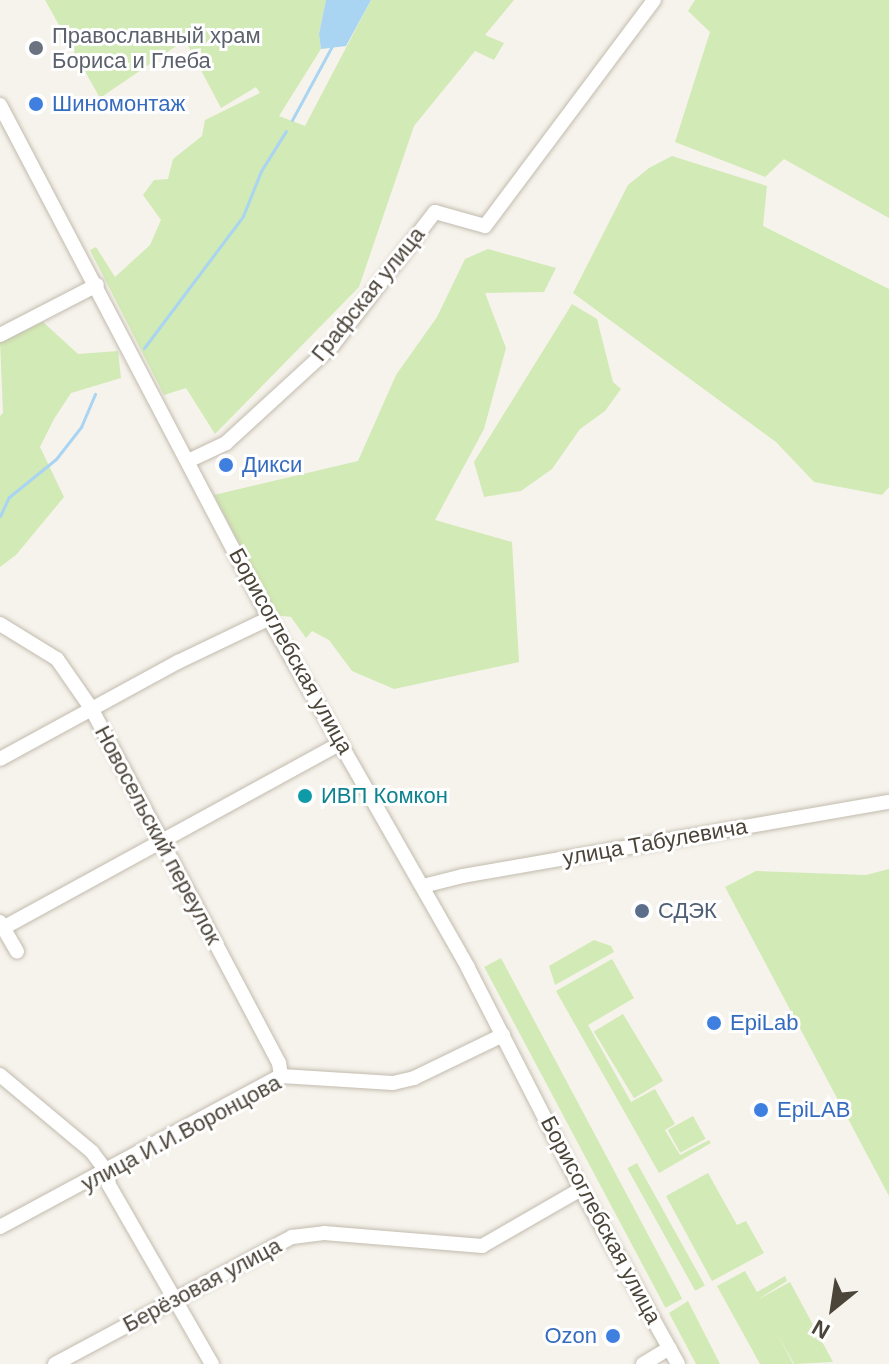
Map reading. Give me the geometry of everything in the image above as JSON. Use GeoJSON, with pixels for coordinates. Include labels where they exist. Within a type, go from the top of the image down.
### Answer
{"type":"FeatureCollection","features":[{"type":"Feature","properties":{"kind":"street","name":"Графская улица"},"geometry":{"type":"LineString","coordinates":[[188,461],[226,443],[332,346],[435,212],[485,226],[654,0]]}},
{"type":"Feature","properties":{"kind":"street","name":"Борисоглебская улица"},"geometry":{"type":"LineString","coordinates":[[0,105],[270,618],[423,886],[581,1189],[678,1364]]}},
{"type":"Feature","properties":{"kind":"street"},"geometry":{"type":"LineString","coordinates":[[0,335],[97,285]]}},
{"type":"Feature","properties":{"kind":"street"},"geometry":{"type":"LineString","coordinates":[[0,759],[91,708],[270,618]]}},
{"type":"Feature","properties":{"kind":"street","name":"Новосельский переулок"},"geometry":{"type":"LineString","coordinates":[[0,624],[57,659],[91,708],[279,1063],[281,1076]]}},
{"type":"Feature","properties":{"kind":"street"},"geometry":{"type":"LineString","coordinates":[[17,951],[2,925],[341,743]]}},
{"type":"Feature","properties":{"kind":"street","name":"улица Табулевича"},"geometry":{"type":"LineString","coordinates":[[423,886],[463,876],[889,802]]}},
{"type":"Feature","properties":{"kind":"street","name":"улица И.И.Воронцова"},"geometry":{"type":"LineString","coordinates":[[0,1227],[281,1076],[393,1083],[414,1078],[503,1035]]}},
{"type":"Feature","properties":{"kind":"street"},"geometry":{"type":"LineString","coordinates":[[0,1075],[92,1152],[107,1172],[109,1185],[212,1364]]}},
{"type":"Feature","properties":{"kind":"street","name":"Берёзовая улица"},"geometry":{"type":"LineString","coordinates":[[55,1364],[292,1237],[324,1233],[482,1246],[581,1189]]}},
{"type":"Feature","properties":{"kind":"street"},"geometry":{"type":"LineString","coordinates":[[643,1364],[670,1348]]}},
{"type":"Feature","properties":{"kind":"green space"},"geometry":{"type":"Polygon","coordinates":[[[45,0],[326,0],[319,34],[321,49],[279,116],[305,126],[371,0],[514,0],[485,35],[504,43],[494,60],[475,51],[414,126],[359,287],[215,434],[186,388],[164,395],[90,250],[96,247],[115,277],[150,245],[161,220],[143,195],[154,180],[168,179],[173,159],[202,136],[205,120],[260,93],[256,87],[221,108],[185,40],[100,98],[45,0]]]}},
{"type":"Feature","properties":{"kind":"green space"},"geometry":{"type":"Polygon","coordinates":[[[695,0],[889,0],[889,218],[784,159],[765,177],[675,142],[710,32],[688,11],[695,0]]]}},
{"type":"Feature","properties":{"kind":"green space"},"geometry":{"type":"Polygon","coordinates":[[[672,156],[767,186],[763,226],[889,289],[889,487],[882,495],[814,482],[776,442],[573,293],[628,185],[649,168],[672,156]]]}},
{"type":"Feature","properties":{"kind":"green space"},"geometry":{"type":"Polygon","coordinates":[[[488,249],[556,268],[544,292],[485,293],[506,348],[484,429],[435,520],[512,542],[519,662],[394,689],[352,671],[329,640],[312,631],[306,638],[291,617],[276,615],[214,495],[358,461],[396,375],[437,317],[465,259],[488,249]]]}},
{"type":"Feature","properties":{"kind":"green space"},"geometry":{"type":"Polygon","coordinates":[[[572,304],[597,319],[613,382],[621,389],[605,411],[580,429],[552,469],[521,491],[484,497],[474,462],[572,304]]]}},
{"type":"Feature","properties":{"kind":"green space"},"geometry":{"type":"Polygon","coordinates":[[[43,322],[78,354],[118,351],[121,378],[71,393],[54,419],[40,447],[64,497],[16,555],[0,567],[0,416],[3,413],[0,342],[43,322]]]}},
{"type":"Feature","properties":{"kind":"green space"},"geometry":{"type":"Polygon","coordinates":[[[889,869],[889,1196],[725,887],[756,871],[866,875],[889,869]]]}},
{"type":"Feature","properties":{"kind":"green space"},"geometry":{"type":"Polygon","coordinates":[[[594,940],[611,946],[614,952],[555,985],[549,966],[594,940]]]}},
{"type":"Feature","properties":{"kind":"green space"},"geometry":{"type":"Polygon","coordinates":[[[501,958],[682,1299],[665,1308],[484,967],[501,958]]]}},
{"type":"Feature","properties":{"kind":"green space"},"geometry":{"type":"Polygon","coordinates":[[[612,959],[634,998],[588,1025],[631,1102],[655,1089],[675,1124],[665,1130],[680,1155],[709,1140],[711,1143],[659,1173],[556,991],[612,959]]]}},
{"type":"Feature","properties":{"kind":"green space"},"geometry":{"type":"Polygon","coordinates":[[[623,1014],[663,1081],[634,1098],[594,1032],[623,1014]]]}},
{"type":"Feature","properties":{"kind":"green space"},"geometry":{"type":"Polygon","coordinates":[[[693,1116],[706,1139],[680,1153],[668,1130],[693,1116]]]}},
{"type":"Feature","properties":{"kind":"green space"},"geometry":{"type":"Polygon","coordinates":[[[637,1163],[705,1285],[695,1291],[627,1168],[637,1163]]]}},
{"type":"Feature","properties":{"kind":"green space"},"geometry":{"type":"Polygon","coordinates":[[[708,1173],[737,1225],[746,1221],[764,1253],[712,1281],[666,1196],[708,1173]]]}},
{"type":"Feature","properties":{"kind":"green space"},"geometry":{"type":"Polygon","coordinates":[[[745,1271],[757,1292],[785,1276],[787,1281],[757,1300],[790,1282],[833,1362],[794,1364],[777,1333],[793,1364],[760,1364],[717,1286],[745,1271]]]}},
{"type":"Feature","properties":{"kind":"green space"},"geometry":{"type":"Polygon","coordinates":[[[688,1301],[720,1364],[696,1364],[669,1313],[688,1301]]]}},
{"type":"Feature","properties":{"kind":"water"},"geometry":{"type":"Polygon","coordinates":[[[326,0],[371,0],[346,46],[321,49],[319,34],[326,0]]]}},
{"type":"Feature","properties":{"kind":"waterway"},"geometry":{"type":"LineString","coordinates":[[292,120],[332,46]]}},
{"type":"Feature","properties":{"kind":"waterway"},"geometry":{"type":"LineString","coordinates":[[144,348],[243,216],[261,171],[286,131]]}},
{"type":"Feature","properties":{"kind":"waterway"},"geometry":{"type":"LineString","coordinates":[[0,516],[9,497],[56,459],[81,427],[95,394]]}},
{"type":"Feature","properties":{"kind":"place","name":"Православный храм Бориса и Глеба"},"geometry":{"type":"Point","coordinates":[36,48]}},
{"type":"Feature","properties":{"kind":"place","name":"Шиномонтаж"},"geometry":{"type":"Point","coordinates":[36,104]}},
{"type":"Feature","properties":{"kind":"place","name":"Дикси"},"geometry":{"type":"Point","coordinates":[226,465]}},
{"type":"Feature","properties":{"kind":"place","name":"ИВП Комкон"},"geometry":{"type":"Point","coordinates":[305,796]}},
{"type":"Feature","properties":{"kind":"place","name":"СДЭК"},"geometry":{"type":"Point","coordinates":[642,911]}},
{"type":"Feature","properties":{"kind":"place","name":"EpiLab"},"geometry":{"type":"Point","coordinates":[714,1023]}},
{"type":"Feature","properties":{"kind":"place","name":"EpiLAB"},"geometry":{"type":"Point","coordinates":[761,1110]}},
{"type":"Feature","properties":{"kind":"place","name":"Ozon"},"geometry":{"type":"Point","coordinates":[613,1336]}}]}
